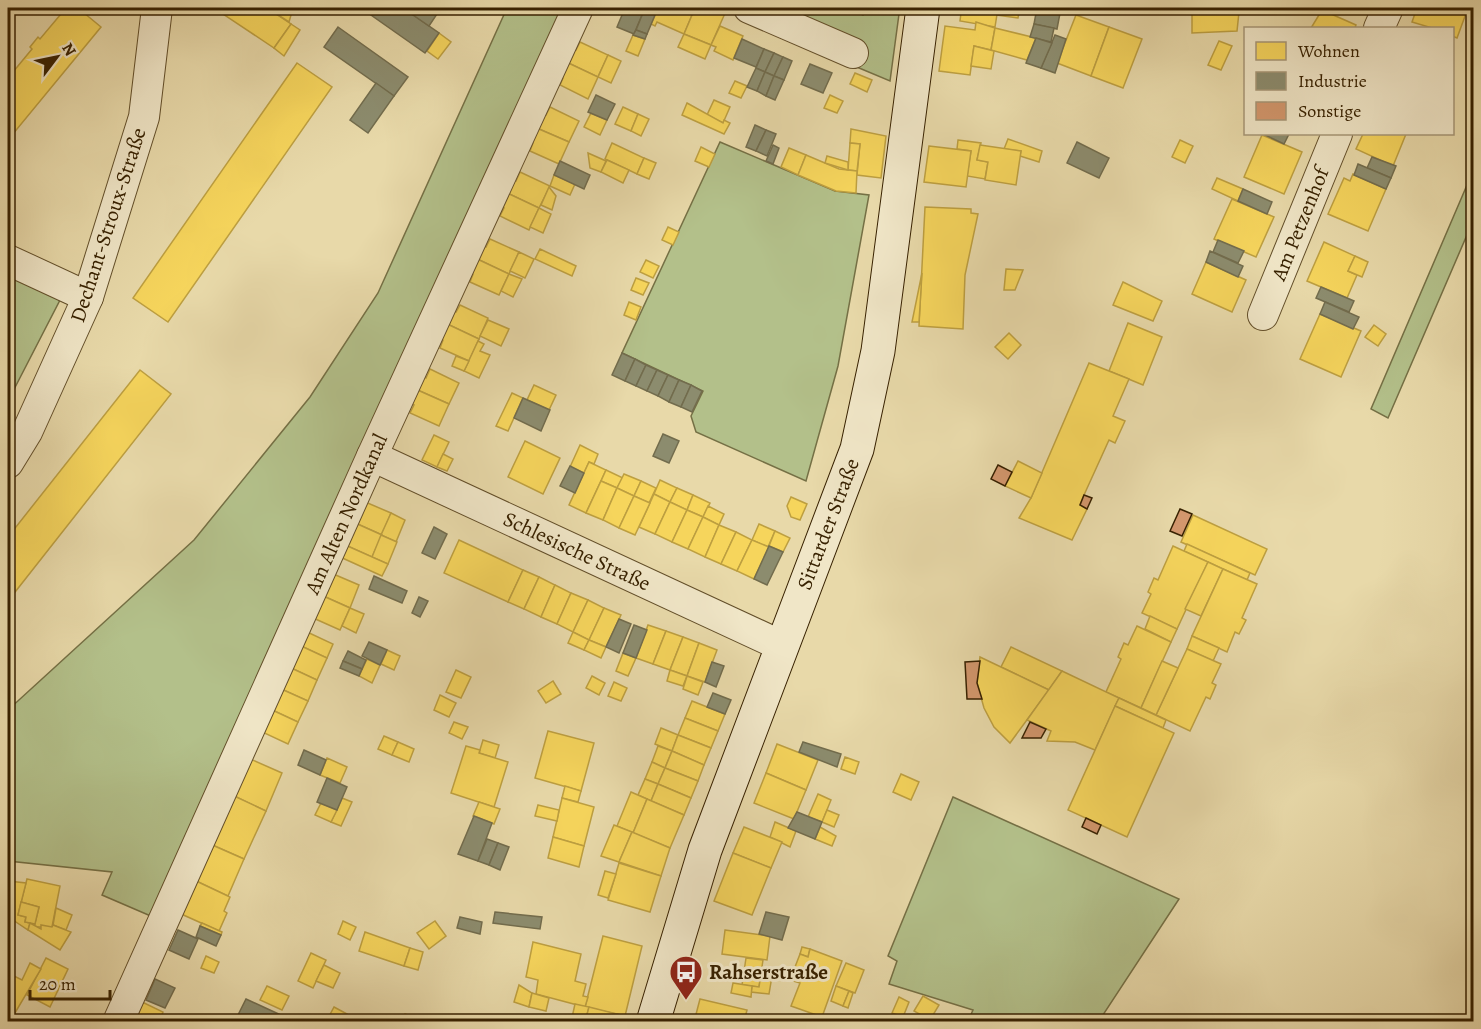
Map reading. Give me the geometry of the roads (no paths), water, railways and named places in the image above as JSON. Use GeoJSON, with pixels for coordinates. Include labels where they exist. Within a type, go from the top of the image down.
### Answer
{"type":"FeatureCollection","features":[{"type":"Feature","properties":{"kind":"street","name":"Dechant-Stroux-Straße"},"geometry":{"type":"LineString","coordinates":[[8,463],[27,432],[88,297],[144,117],[157,8]]}},
{"type":"Feature","properties":{"kind":"street","name":"Am Alten Nordkanal"},"geometry":{"type":"LineString","coordinates":[[118,1022],[372,456],[578,8]]}},
{"type":"Feature","properties":{"kind":"street"},"geometry":{"type":"LineString","coordinates":[[749,8],[853,53]]}},
{"type":"Feature","properties":{"kind":"street","name":"Sittarder Straße"},"geometry":{"type":"LineString","coordinates":[[653,1022],[705,850],[857,449],[878,351],[923,8]]}},
{"type":"Feature","properties":{"kind":"street","name":"Am Petzenhof"},"geometry":{"type":"LineString","coordinates":[[1263,315],[1337,135]]}},
{"type":"Feature","properties":{"kind":"street"},"geometry":{"type":"LineString","coordinates":[[8,260],[88,297]]}},
{"type":"Feature","properties":{"kind":"street","name":"Schlesische Straße"},"geometry":{"type":"LineString","coordinates":[[372,456],[782,646]]}},
{"type":"Feature","properties":{"kind":"place","name":"Rahserstraße"},"geometry":{"type":"Point","coordinates":[686,1001]}}]}
